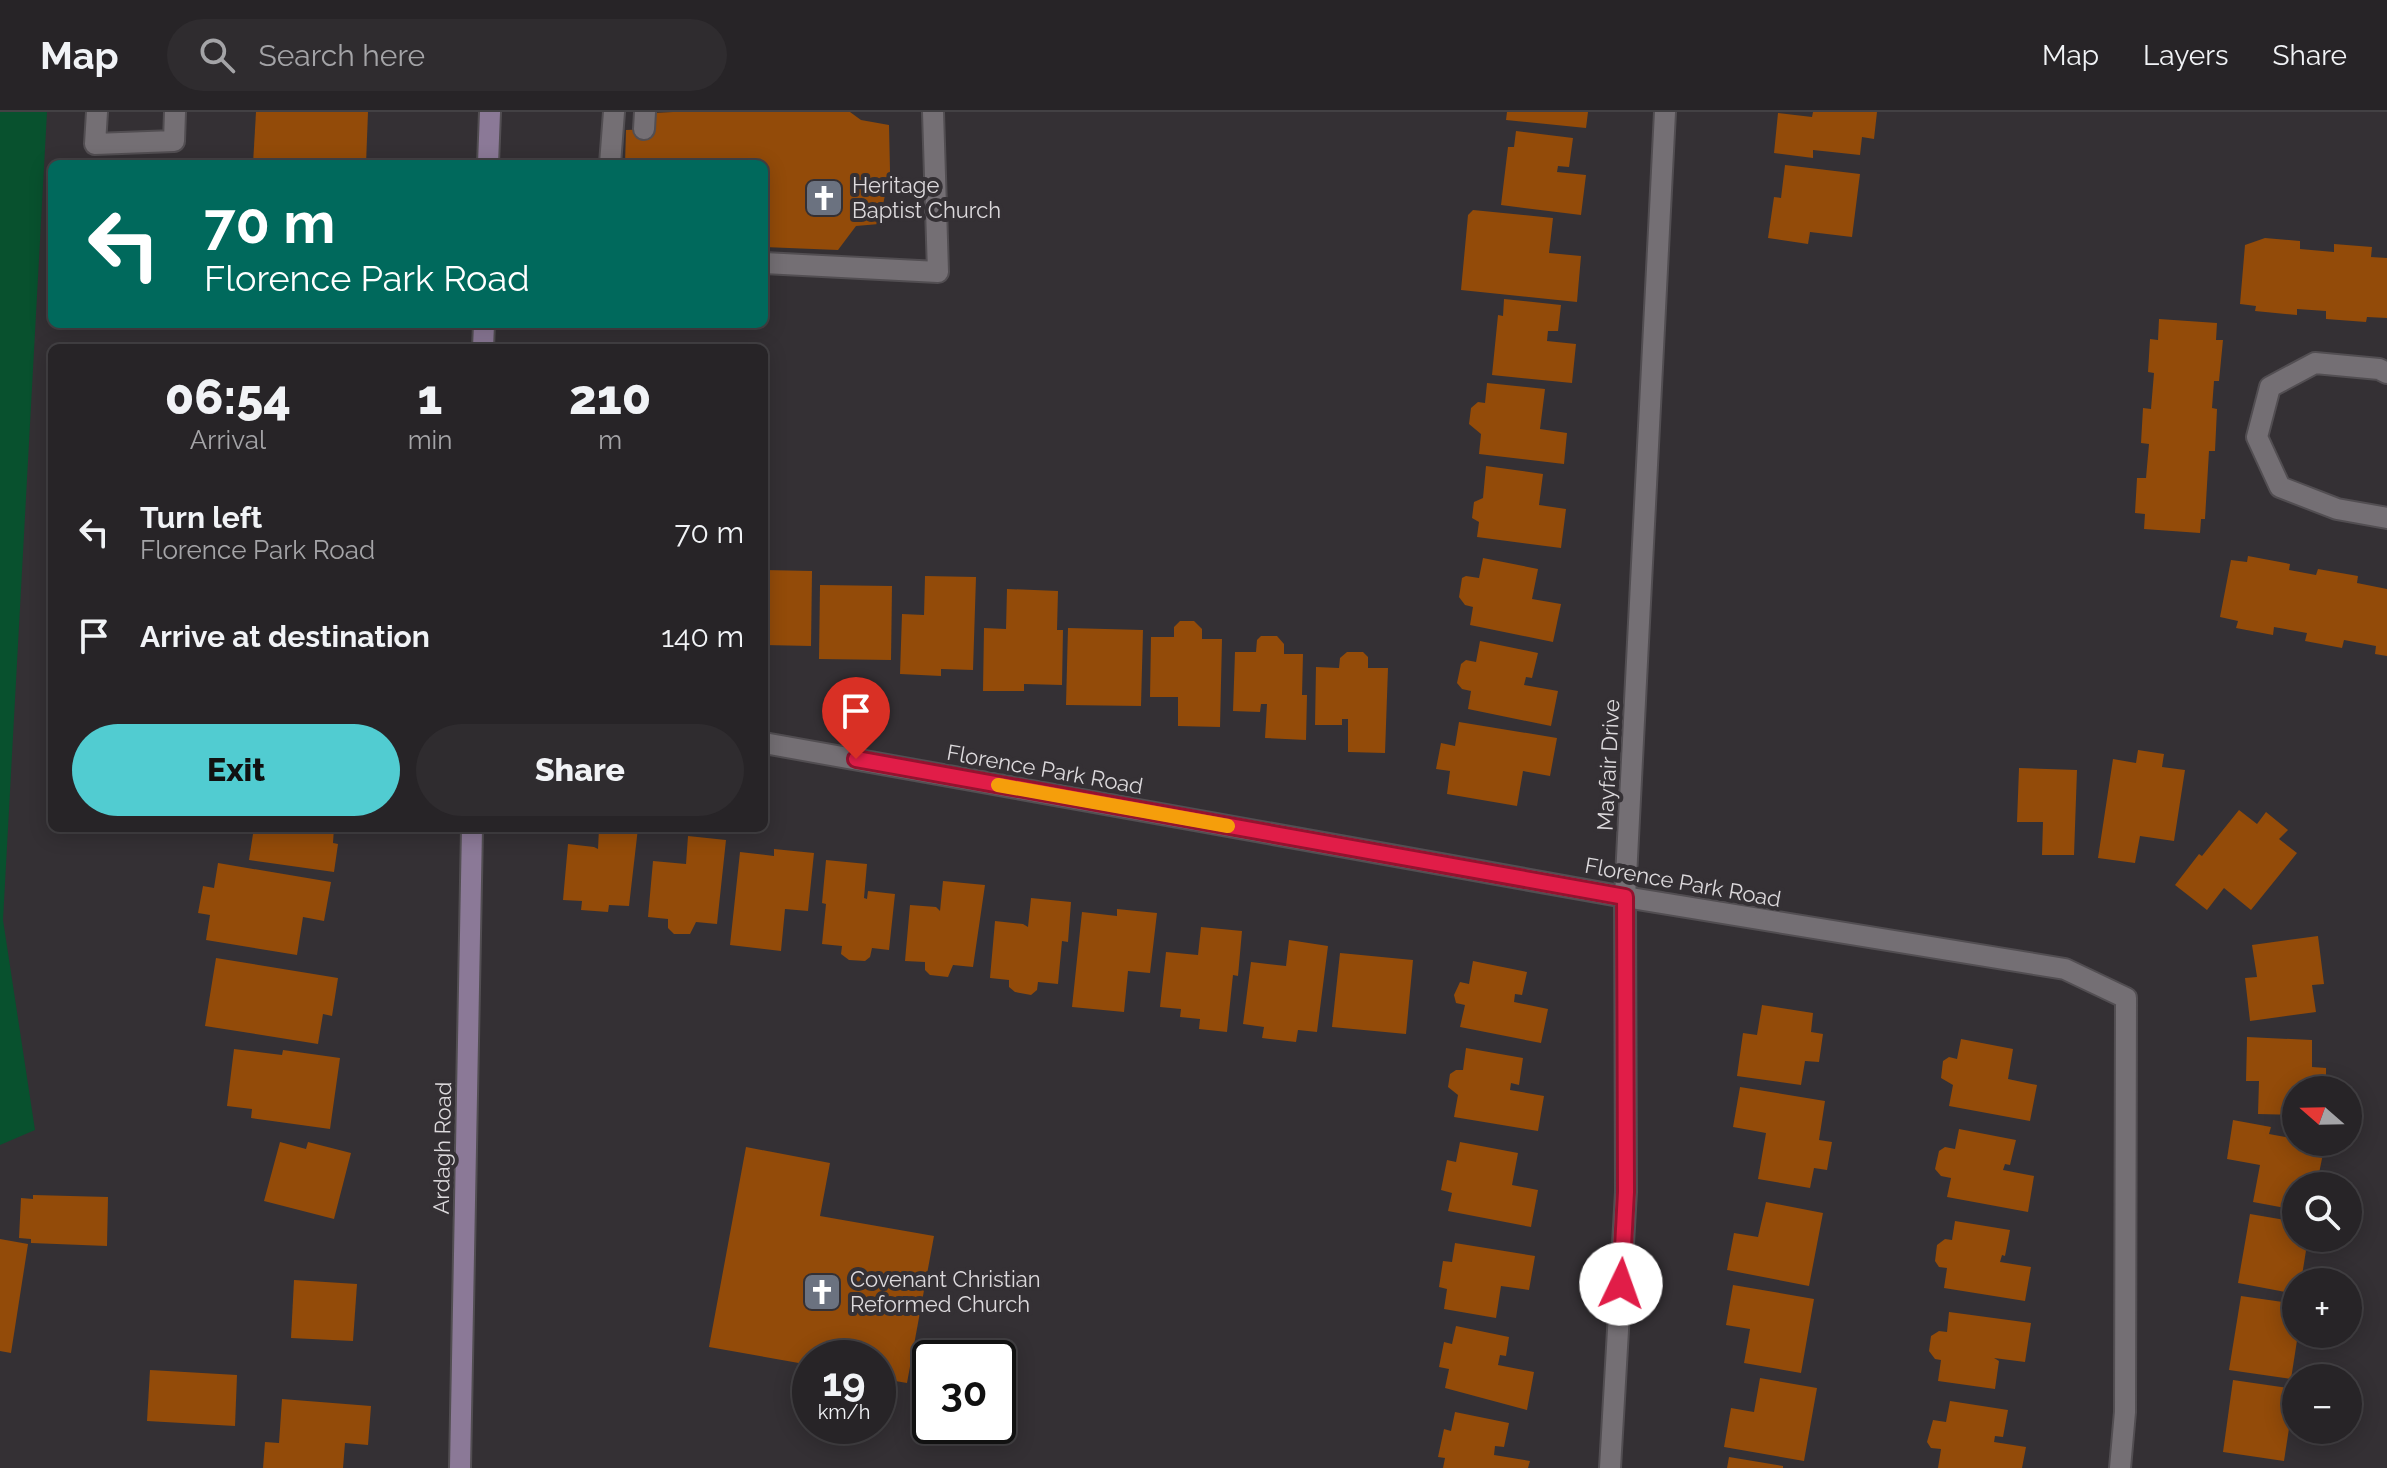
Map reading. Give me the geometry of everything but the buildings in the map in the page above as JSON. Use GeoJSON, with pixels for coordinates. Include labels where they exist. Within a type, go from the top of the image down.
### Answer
{"type":"FeatureCollection","features":[{"type":"Feature","properties":{"kind":"street"},"geometry":{"type":"LineString","coordinates":[[97,112],[95,144],[174,141],[175,112]]}},
{"type":"Feature","properties":{"kind":"street"},"geometry":{"type":"LineString","coordinates":[[488,160],[490,112]]}},
{"type":"Feature","properties":{"kind":"street"},"geometry":{"type":"LineString","coordinates":[[610,160],[614,112]]}},
{"type":"Feature","properties":{"kind":"street"},"geometry":{"type":"LineString","coordinates":[[768,263],[938,272],[933,112]]}},
{"type":"Feature","properties":{"kind":"street","name":"Mayfair Drive"},"geometry":{"type":"LineString","coordinates":[[1610,1468],[1626,1192],[1625,897],[1665,112]]}},
{"type":"Feature","properties":{"kind":"street"},"geometry":{"type":"LineString","coordinates":[[2387,373],[2379,369],[2315,363],[2270,387],[2257,437],[2280,487],[2337,509],[2387,518]]}},
{"type":"Feature","properties":{"kind":"street","name":"Florence Park Road"},"geometry":{"type":"LineString","coordinates":[[768,744],[1625,897],[2065,969],[2126,998],[2125,1412],[2120,1468]]}},
{"type":"Feature","properties":{"kind":"street","name":"Ardagh Road"},"geometry":{"type":"LineString","coordinates":[[460,1468],[472,832]]}},
{"type":"Feature","properties":{"kind":"green space"},"geometry":{"type":"Polygon","coordinates":[[[0,112],[47,112],[3,920],[35,1130],[0,1145],[0,112]]]}},
{"type":"Feature","properties":{"kind":"slow traffic"},"geometry":{"type":"LineString","coordinates":[[998,785],[1228,826]]}},
{"type":"Feature","properties":{"kind":"place","name":"Heritage Baptist Church"},"geometry":{"type":"Point","coordinates":[824,198]}},
{"type":"Feature","properties":{"kind":"place","name":"Covenant Christian Reformed Church"},"geometry":{"type":"Point","coordinates":[822,1292]}},
{"type":"Feature","properties":{"kind":"route"},"geometry":{"type":"LineString","coordinates":[[856,759],[1625,897],[1626,1192],[1621,1284]]}}]}
